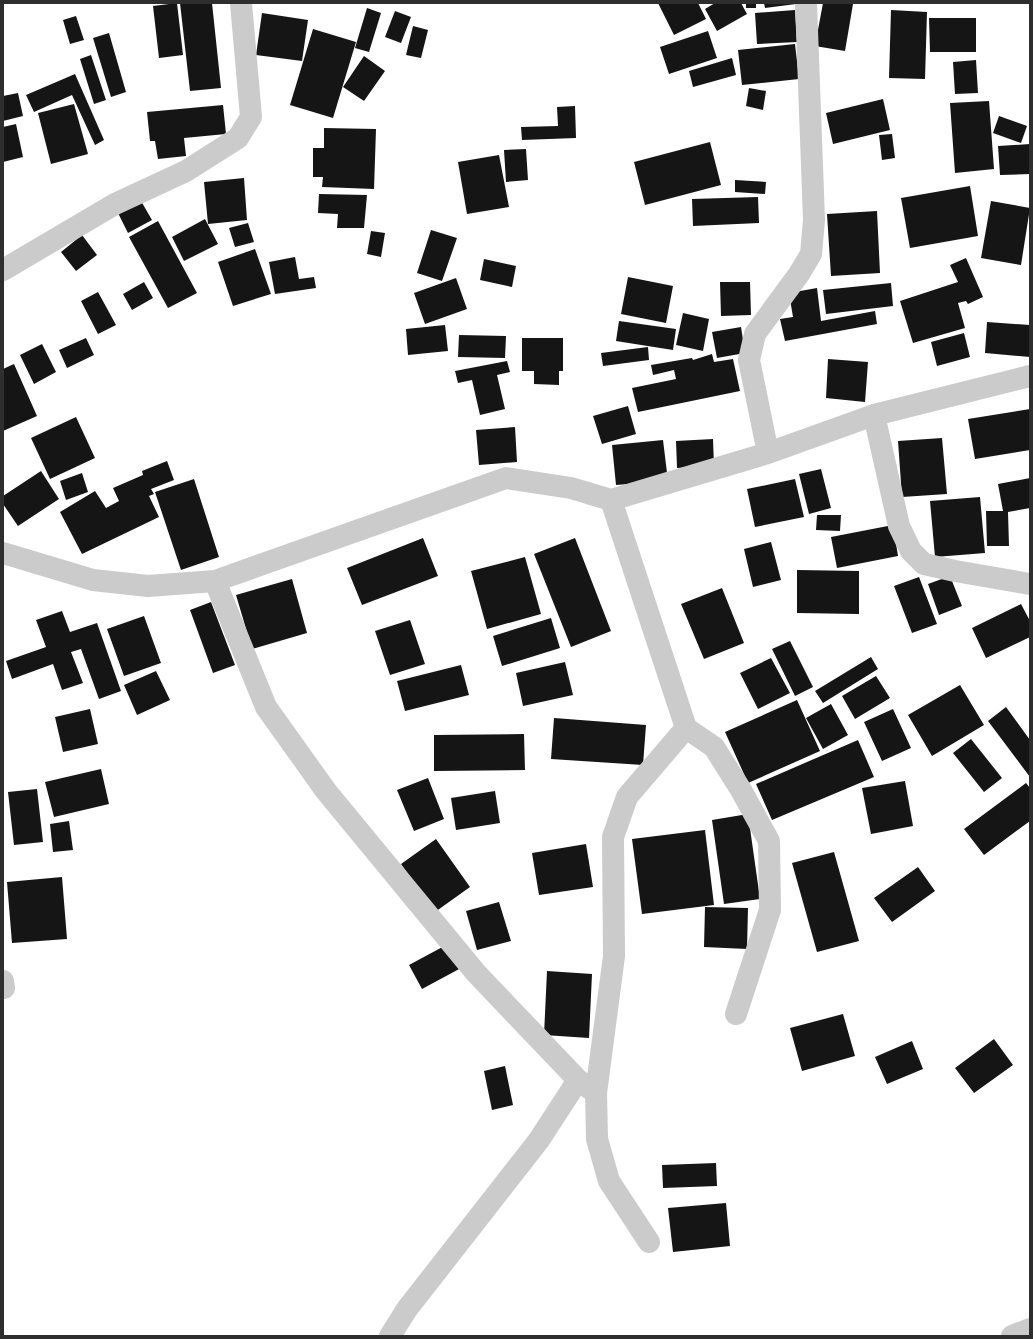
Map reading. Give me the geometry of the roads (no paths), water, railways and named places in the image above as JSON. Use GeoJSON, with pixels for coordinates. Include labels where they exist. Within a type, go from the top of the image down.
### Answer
{"type":"FeatureCollection","features":[{"type":"Feature","properties":{"kind":"street"},"geometry":{"type":"LineString","coordinates":[[3,270],[115,204],[186,170],[238,138],[251,117],[241,3]]}},
{"type":"Feature","properties":{"kind":"street"},"geometry":{"type":"LineString","coordinates":[[768,453],[749,360],[755,334],[800,274],[810,254],[814,220],[806,3]]}},
{"type":"Feature","properties":{"kind":"street"},"geometry":{"type":"LineString","coordinates":[[3,553],[93,580],[148,586],[215,581],[506,478],[571,488],[611,500],[768,453],[874,415],[1030,376]]}},
{"type":"Feature","properties":{"kind":"street"},"geometry":{"type":"LineString","coordinates":[[874,415],[899,526],[910,551],[924,564],[1030,584]]}},
{"type":"Feature","properties":{"kind":"street"},"geometry":{"type":"LineString","coordinates":[[611,500],[686,728],[714,747],[741,790],[769,841],[770,910],[736,1014]]}},
{"type":"Feature","properties":{"kind":"street"},"geometry":{"type":"LineString","coordinates":[[215,581],[266,707],[326,791],[476,973],[578,1080],[596,1093]]}},
{"type":"Feature","properties":{"kind":"street"},"geometry":{"type":"LineString","coordinates":[[649,1242],[609,1181],[597,1139],[596,1093],[614,956],[612,837],[627,797],[686,728]]}},
{"type":"Feature","properties":{"kind":"street"},"geometry":{"type":"LineString","coordinates":[[390,1336],[412,1302],[539,1140],[578,1080]]}},
{"type":"Feature","properties":{"kind":"street"},"geometry":{"type":"LineString","coordinates":[[1012,1336],[1030,1329]]}}]}
